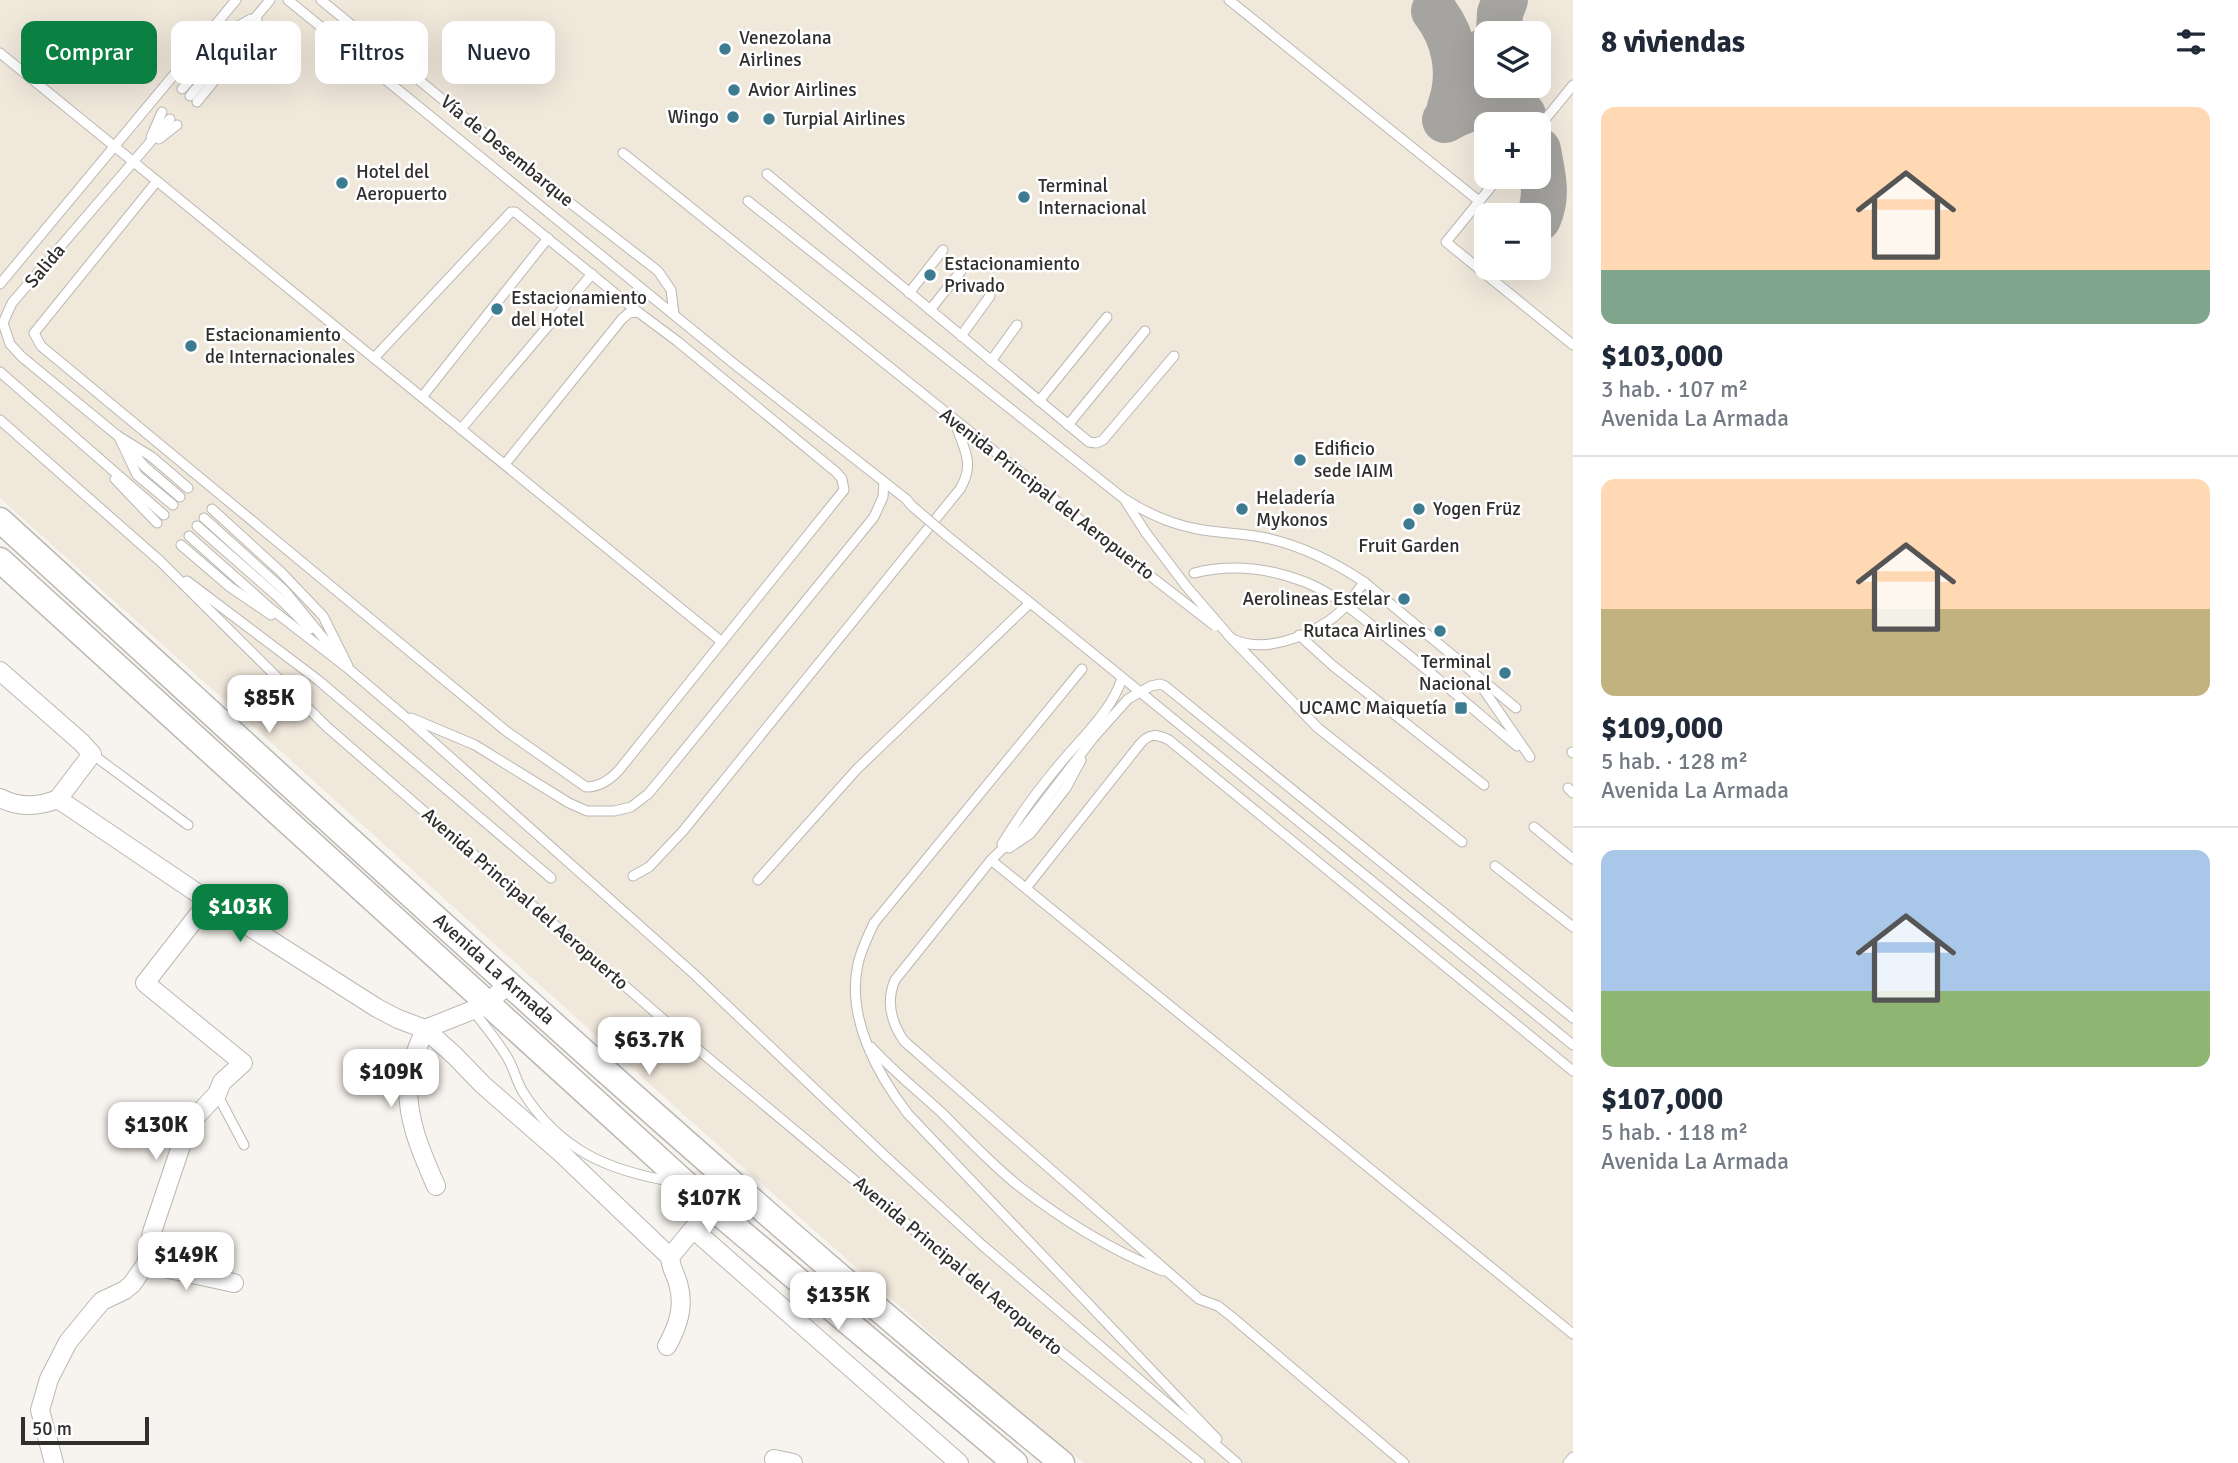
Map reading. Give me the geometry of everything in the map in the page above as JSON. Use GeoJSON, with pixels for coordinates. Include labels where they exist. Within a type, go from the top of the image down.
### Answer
{"type":"FeatureCollection","features":[{"type":"Feature","properties":{"kind":"main road","name":"Avenida La Armada"},"geometry":{"type":"LineString","coordinates":[[0,520],[508,983],[850,1287],[1062,1463]]}},
{"type":"Feature","properties":{"kind":"main road","name":"Avenida La Armada"},"geometry":{"type":"LineString","coordinates":[[0,560],[480,1006],[716,1211],[1015,1463]]}},
{"type":"Feature","properties":{"kind":"street"},"geometry":{"type":"LineString","coordinates":[[0,671],[92,754],[58,799],[39,807],[2,803]]}},
{"type":"Feature","properties":{"kind":"street"},"geometry":{"type":"LineString","coordinates":[[58,799],[209,901],[377,1008],[425,1029],[456,1056],[483,1085],[561,1153],[670,1257],[671,1269],[680,1290],[680,1323],[667,1346]]}},
{"type":"Feature","properties":{"kind":"street"},"geometry":{"type":"LineString","coordinates":[[54,1463],[40,1410],[49,1379],[68,1342],[95,1309],[102,1301],[132,1284],[146,1264],[152,1232],[188,1125],[217,1094],[222,1082],[243,1063],[145,983],[209,901]]}},
{"type":"Feature","properties":{"kind":"street"},"geometry":{"type":"LineString","coordinates":[[436,1186],[410,1113],[409,1075],[425,1029],[480,1006],[508,983]]}},
{"type":"Feature","properties":{"kind":"street"},"geometry":{"type":"LineString","coordinates":[[670,1257],[693,1229],[716,1211]]}},
{"type":"Feature","properties":{"kind":"street"},"geometry":{"type":"LineString","coordinates":[[693,1229],[959,1463]]}},
{"type":"Feature","properties":{"kind":"street"},"geometry":{"type":"LineString","coordinates":[[146,1264],[234,1283]]}},
{"type":"Feature","properties":{"kind":"street"},"geometry":{"type":"LineString","coordinates":[[774,1459],[793,1463]]}},
{"type":"Feature","properties":{"kind":"lane"},"geometry":{"type":"LineString","coordinates":[[0,284],[236,0]]}},
{"type":"Feature","properties":{"kind":"lane"},"geometry":{"type":"LineString","coordinates":[[258,15],[238,26],[190,96],[250,37],[258,15],[270,0]]}},
{"type":"Feature","properties":{"kind":"lane"},"geometry":{"type":"LineString","coordinates":[[288,0],[1573,1045]]}},
{"type":"Feature","properties":{"kind":"lane","name":"Vía de Desembarque"},"geometry":{"type":"LineString","coordinates":[[321,0],[551,188],[658,271],[671,290],[674,314]]}},
{"type":"Feature","properties":{"kind":"lane"},"geometry":{"type":"LineString","coordinates":[[1229,0],[1479,201]]}},
{"type":"Feature","properties":{"kind":"lane"},"geometry":{"type":"LineString","coordinates":[[0,53],[722,642]]}},
{"type":"Feature","properties":{"kind":"lane"},"geometry":{"type":"LineString","coordinates":[[1551,112],[1573,85]]}},
{"type":"Feature","properties":{"kind":"lane"},"geometry":{"type":"LineString","coordinates":[[144,151],[170,119],[144,151]]}},
{"type":"Feature","properties":{"kind":"lane","name":"Salida"},"geometry":{"type":"LineString","coordinates":[[118,436],[5,346],[3,323],[12,303],[144,151]]}},
{"type":"Feature","properties":{"kind":"lane","name":"Avenida Principal del Aeropuerto"},"geometry":{"type":"LineString","coordinates":[[623,153],[1130,561],[1230,637],[1318,728],[1462,842]]}},
{"type":"Feature","properties":{"kind":"lane"},"geometry":{"type":"LineString","coordinates":[[767,174],[1089,442],[1103,440],[1174,356]]}},
{"type":"Feature","properties":{"kind":"lane"},"geometry":{"type":"LineString","coordinates":[[157,181],[34,333],[41,346],[506,731],[586,787],[602,784],[619,769],[841,496],[844,486],[836,472],[515,212],[511,212],[374,358]]}},
{"type":"Feature","properties":{"kind":"lane"},"geometry":{"type":"LineString","coordinates":[[1489,189],[1446,242],[1573,345]]}},
{"type":"Feature","properties":{"kind":"lane"},"geometry":{"type":"LineString","coordinates":[[748,201],[1123,498],[1157,516],[1186,527],[1281,542],[1345,569],[1516,708]]}},
{"type":"Feature","properties":{"kind":"lane"},"geometry":{"type":"LineString","coordinates":[[422,397],[548,238]]}},
{"type":"Feature","properties":{"kind":"lane"},"geometry":{"type":"LineString","coordinates":[[909,293],[943,250]]}},
{"type":"Feature","properties":{"kind":"lane"},"geometry":{"type":"LineString","coordinates":[[930,310],[961,271]]}},
{"type":"Feature","properties":{"kind":"lane"},"geometry":{"type":"LineString","coordinates":[[461,429],[592,274]]}},
{"type":"Feature","properties":{"kind":"lane"},"geometry":{"type":"LineString","coordinates":[[961,336],[990,296]]}},
{"type":"Feature","properties":{"kind":"lane"},"geometry":{"type":"LineString","coordinates":[[506,464],[622,319],[629,313],[638,312]]}},
{"type":"Feature","properties":{"kind":"lane"},"geometry":{"type":"LineString","coordinates":[[1039,401],[1107,317]]}},
{"type":"Feature","properties":{"kind":"lane"},"geometry":{"type":"LineString","coordinates":[[991,361],[1017,325]]}},
{"type":"Feature","properties":{"kind":"lane"},"geometry":{"type":"LineString","coordinates":[[1069,425],[1145,331]]}},
{"type":"Feature","properties":{"kind":"lane"},"geometry":{"type":"LineString","coordinates":[[0,372],[164,514]]}},
{"type":"Feature","properties":{"kind":"lane","name":"Avenida Principal del Aeropuerto"},"geometry":{"type":"LineString","coordinates":[[0,420],[160,561],[347,746],[712,1061],[1020,1318],[1200,1463]]}},
{"type":"Feature","properties":{"kind":"lane"},"geometry":{"type":"LineString","coordinates":[[633,876],[649,867],[683,831],[960,489],[969,469],[968,458],[954,420]]}},
{"type":"Feature","properties":{"kind":"lane"},"geometry":{"type":"LineString","coordinates":[[118,436],[152,457],[188,488]]}},
{"type":"Feature","properties":{"kind":"lane"},"geometry":{"type":"LineString","coordinates":[[118,436],[144,466],[180,496]]}},
{"type":"Feature","properties":{"kind":"lane"},"geometry":{"type":"LineString","coordinates":[[118,436],[137,475],[173,505]]}},
{"type":"Feature","properties":{"kind":"lane"},"geometry":{"type":"LineString","coordinates":[[85,447],[157,523]]}},
{"type":"Feature","properties":{"kind":"lane"},"geometry":{"type":"LineString","coordinates":[[402,715],[475,745],[569,803],[587,811],[614,811],[631,807],[659,781],[874,517],[883,497],[884,482]]}},
{"type":"Feature","properties":{"kind":"lane"},"geometry":{"type":"LineString","coordinates":[[1123,498],[1186,586],[1230,637],[1245,644],[1269,646],[1330,620],[1346,606],[1364,582]]}},
{"type":"Feature","properties":{"kind":"lane"},"geometry":{"type":"LineString","coordinates":[[212,509],[323,615],[350,670]]}},
{"type":"Feature","properties":{"kind":"lane"},"geometry":{"type":"LineString","coordinates":[[204,517],[285,591],[350,670]]}},
{"type":"Feature","properties":{"kind":"lane"},"geometry":{"type":"LineString","coordinates":[[197,526],[278,597],[350,670]]}},
{"type":"Feature","properties":{"kind":"lane"},"geometry":{"type":"LineString","coordinates":[[189,536],[270,608],[350,670],[402,715],[694,974],[884,1156],[982,1245],[1239,1463]]}},
{"type":"Feature","properties":{"kind":"lane"},"geometry":{"type":"LineString","coordinates":[[181,545],[230,587],[350,670]]}},
{"type":"Feature","properties":{"kind":"lane"},"geometry":{"type":"LineString","coordinates":[[160,561],[318,680],[551,878]]}},
{"type":"Feature","properties":{"kind":"lane"},"geometry":{"type":"LineString","coordinates":[[1194,573],[1213,568],[1258,569],[1306,582],[1346,606],[1517,746]]}},
{"type":"Feature","properties":{"kind":"lane"},"geometry":{"type":"LineString","coordinates":[[758,880],[857,769],[1030,603]]}},
{"type":"Feature","properties":{"kind":"lane"},"geometry":{"type":"LineString","coordinates":[[1299,635],[1332,665],[1484,785]]}},
{"type":"Feature","properties":{"kind":"lane"},"geometry":{"type":"LineString","coordinates":[[1468,667],[1530,757]]}},
{"type":"Feature","properties":{"kind":"lane"},"geometry":{"type":"LineString","coordinates":[[1082,668],[874,923],[858,964],[855,990],[865,1040],[887,1087],[908,1114],[1239,1463]]}},
{"type":"Feature","properties":{"kind":"lane"},"geometry":{"type":"LineString","coordinates":[[1120,676],[1115,695],[1046,781],[992,860],[895,980],[890,991],[890,1001],[896,1030],[904,1041],[1199,1299],[1218,1306],[1233,1317],[1404,1463]]}},
{"type":"Feature","properties":{"kind":"lane"},"geometry":{"type":"LineString","coordinates":[[992,860],[1023,829],[1094,737],[1128,699],[1160,684],[1166,686],[1573,1018]]}},
{"type":"Feature","properties":{"kind":"lane"},"geometry":{"type":"LineString","coordinates":[[1026,888],[1144,738],[1157,735],[1169,740],[1573,1071]]}},
{"type":"Feature","properties":{"kind":"lane"},"geometry":{"type":"LineString","coordinates":[[92,754],[188,825]]}},
{"type":"Feature","properties":{"kind":"lane"},"geometry":{"type":"LineString","coordinates":[[1534,827],[1573,859]]}},
{"type":"Feature","properties":{"kind":"lane"},"geometry":{"type":"LineString","coordinates":[[992,860],[1573,1334]]}},
{"type":"Feature","properties":{"kind":"lane"},"geometry":{"type":"LineString","coordinates":[[1495,866],[1573,927]]}},
{"type":"Feature","properties":{"kind":"lane"},"geometry":{"type":"LineString","coordinates":[[480,1006],[522,1090],[560,1137],[594,1159],[643,1176],[685,1184]]}},
{"type":"Feature","properties":{"kind":"lane"},"geometry":{"type":"LineString","coordinates":[[865,1040],[892,1070],[1019,1186],[1080,1230],[1119,1252],[1170,1274]]}},
{"type":"Feature","properties":{"kind":"lane"},"geometry":{"type":"LineString","coordinates":[[217,1094],[244,1145]]}},
{"type":"Feature","properties":{"kind":"lane"},"geometry":{"type":"LineString","coordinates":[[1568,1463],[1573,1457]]}},
{"type":"Feature","properties":{"kind":"shaded area"},"geometry":{"type":"Polygon","coordinates":[[[0,0],[1573,0],[1573,1463],[1084,1463],[992,1388],[692,1122],[0,498],[0,0]]]}},
{"type":"Feature","properties":{"kind":"taxiway"},"geometry":{"type":"LineString","coordinates":[[1500,21],[1505,0]]}},
{"type":"Feature","properties":{"kind":"taxiway"},"geometry":{"type":"LineString","coordinates":[[1434,11],[1447,33],[1454,57],[1456,82],[1450,107]]}},
{"type":"Feature","properties":{"kind":"taxiway"},"geometry":{"type":"LineString","coordinates":[[1474,72],[1445,120],[1484,106],[1503,107],[1517,112]]}},
{"type":"Feature","properties":{"kind":"taxiway"},"geometry":{"type":"LineString","coordinates":[[1543,203],[1544,189]]}},
{"type":"Feature","properties":{"kind":"place","name":"Venezolana Airlines"},"geometry":{"type":"Point","coordinates":[725,49]}},
{"type":"Feature","properties":{"kind":"place","name":"Avior Airlines"},"geometry":{"type":"Point","coordinates":[734,90]}},
{"type":"Feature","properties":{"kind":"place","name":"Wingo"},"geometry":{"type":"Point","coordinates":[733,117]}},
{"type":"Feature","properties":{"kind":"place","name":"Turpial Airlines"},"geometry":{"type":"Point","coordinates":[769,119]}},
{"type":"Feature","properties":{"kind":"place","name":"Hotel del Aeropuerto"},"geometry":{"type":"Point","coordinates":[342,183]}},
{"type":"Feature","properties":{"kind":"place","name":"Terminal Internacional"},"geometry":{"type":"Point","coordinates":[1024,197]}},
{"type":"Feature","properties":{"kind":"place","name":"Estacionamiento Privado"},"geometry":{"type":"Point","coordinates":[930,275]}},
{"type":"Feature","properties":{"kind":"place","name":"Estacionamiento del Hotel"},"geometry":{"type":"Point","coordinates":[497,309]}},
{"type":"Feature","properties":{"kind":"place","name":"Estacionamiento de Internacionales"},"geometry":{"type":"Point","coordinates":[191,346]}},
{"type":"Feature","properties":{"kind":"place","name":"Edificio sede IAIM"},"geometry":{"type":"Point","coordinates":[1300,460]}},
{"type":"Feature","properties":{"kind":"place","name":"Heladería Mykonos"},"geometry":{"type":"Point","coordinates":[1242,509]}},
{"type":"Feature","properties":{"kind":"place","name":"Yogen Früz"},"geometry":{"type":"Point","coordinates":[1419,509]}},
{"type":"Feature","properties":{"kind":"place","name":"Fruit Garden"},"geometry":{"type":"Point","coordinates":[1409,524]}},
{"type":"Feature","properties":{"kind":"place","name":"Aerolineas Estelar"},"geometry":{"type":"Point","coordinates":[1404,599]}},
{"type":"Feature","properties":{"kind":"place","name":"Rutaca Airlines"},"geometry":{"type":"Point","coordinates":[1440,631]}},
{"type":"Feature","properties":{"kind":"place","name":"Terminal Nacional"},"geometry":{"type":"Point","coordinates":[1505,673]}},
{"type":"Feature","properties":{"kind":"place","name":"UCAMC Maiquetía"},"geometry":{"type":"Point","coordinates":[1461,708]}}]}
